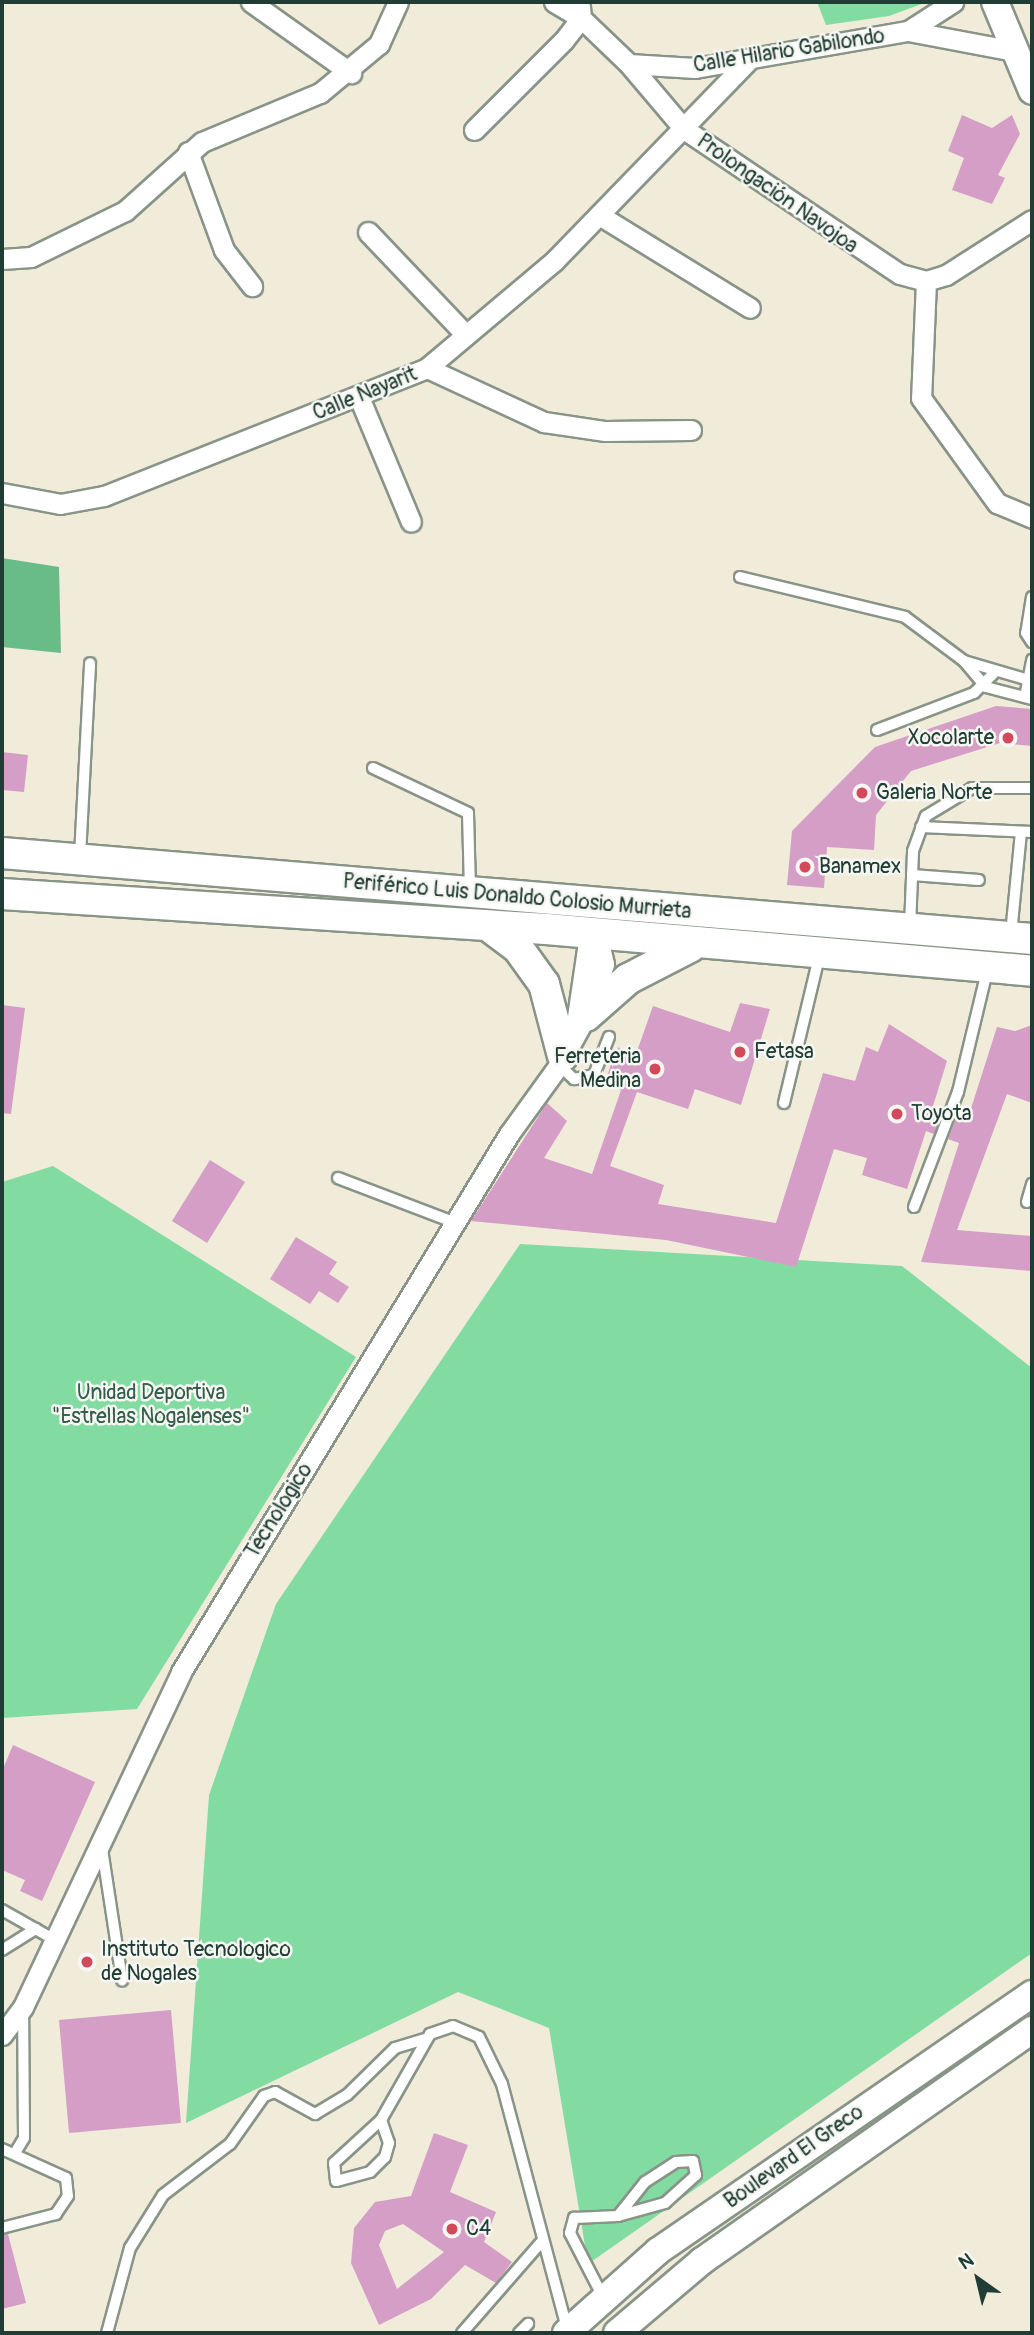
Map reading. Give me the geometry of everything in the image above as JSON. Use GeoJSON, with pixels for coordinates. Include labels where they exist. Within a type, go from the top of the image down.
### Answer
{"type":"FeatureCollection","features":[{"type":"Feature","properties":{"kind":"main road"},"geometry":{"type":"LineString","coordinates":[[995,2],[1032,91]]}},
{"type":"Feature","properties":{"kind":"main road","name":"Periférico Luis Donaldo Colosio Murrieta"},"geometry":{"type":"LineString","coordinates":[[2,853],[80,856],[712,913],[822,938],[1013,956]]}},
{"type":"Feature","properties":{"kind":"main road"},"geometry":{"type":"LineString","coordinates":[[502,892],[598,937],[631,927],[689,926],[712,913]]}},
{"type":"Feature","properties":{"kind":"main road","name":"Periférico Luis Donaldo Colosio Murrieta"},"geometry":{"type":"LineString","coordinates":[[2,894],[490,927],[693,946],[822,938],[910,928],[1013,956]]}},
{"type":"Feature","properties":{"kind":"main road"},"geometry":{"type":"LineString","coordinates":[[490,927],[518,948],[544,984],[570,1043],[628,979],[693,946]]}},
{"type":"Feature","properties":{"kind":"main road","name":"Boulevard El Greco"},"geometry":{"type":"LineString","coordinates":[[567,2333],[603,2297],[658,2251],[1032,1994]]}},
{"type":"Feature","properties":{"kind":"main road","name":"Boulevard El Greco"},"geometry":{"type":"LineString","coordinates":[[617,2333],[702,2261],[1032,2030]]}},
{"type":"Feature","properties":{"kind":"street"},"geometry":{"type":"LineString","coordinates":[[251,2],[351,73]]}},
{"type":"Feature","properties":{"kind":"street"},"geometry":{"type":"LineString","coordinates":[[2,259],[32,257],[125,211],[188,152],[351,73],[379,44],[398,2]]}},
{"type":"Feature","properties":{"kind":"street","name":"Prolongación Navojoa"},"geometry":{"type":"LineString","coordinates":[[554,2],[580,10],[684,129],[869,259],[926,281]]}},
{"type":"Feature","properties":{"kind":"street","name":"Calle Hilario Gabilondo"},"geometry":{"type":"LineString","coordinates":[[908,31],[953,2]]}},
{"type":"Feature","properties":{"kind":"street"},"geometry":{"type":"LineString","coordinates":[[474,130],[580,10]]}},
{"type":"Feature","properties":{"kind":"street","name":"Calle Hilario Gabilondo"},"geometry":{"type":"LineString","coordinates":[[629,64],[695,68],[747,62],[908,31],[1015,51]]}},
{"type":"Feature","properties":{"kind":"street","name":"Calle Nayarit"},"geometry":{"type":"LineString","coordinates":[[2,493],[60,504],[104,496],[427,368],[599,215],[747,62]]}},
{"type":"Feature","properties":{"kind":"street"},"geometry":{"type":"LineString","coordinates":[[188,152],[224,250],[252,286]]}},
{"type":"Feature","properties":{"kind":"street"},"geometry":{"type":"LineString","coordinates":[[599,215],[750,308]]}},
{"type":"Feature","properties":{"kind":"street"},"geometry":{"type":"LineString","coordinates":[[1032,220],[926,281],[921,398],[997,503],[1032,518]]}},
{"type":"Feature","properties":{"kind":"street"},"geometry":{"type":"LineString","coordinates":[[368,232],[466,335]]}},
{"type":"Feature","properties":{"kind":"street"},"geometry":{"type":"LineString","coordinates":[[427,368],[544,422],[605,431],[691,430]]}},
{"type":"Feature","properties":{"kind":"street"},"geometry":{"type":"LineString","coordinates":[[359,397],[411,522]]}},
{"type":"Feature","properties":{"kind":"street","name":"Tecnologico"},"geometry":{"type":"LineString","coordinates":[[2,2035],[23,2007],[181,1672],[456,1223],[570,1043],[587,949],[598,937]]}},
{"type":"Feature","properties":{"kind":"lane"},"geometry":{"type":"LineString","coordinates":[[740,577],[905,617],[964,661],[986,687],[1029,698],[1032,660]]}},
{"type":"Feature","properties":{"kind":"lane"},"geometry":{"type":"LineString","coordinates":[[1032,597],[1026,633],[1032,642]]}},
{"type":"Feature","properties":{"kind":"lane"},"geometry":{"type":"LineString","coordinates":[[964,661],[994,673],[1031,681]]}},
{"type":"Feature","properties":{"kind":"lane"},"geometry":{"type":"LineString","coordinates":[[80,856],[90,663]]}},
{"type":"Feature","properties":{"kind":"lane"},"geometry":{"type":"LineString","coordinates":[[877,730],[986,687],[994,673]]}},
{"type":"Feature","properties":{"kind":"lane"},"geometry":{"type":"LineString","coordinates":[[373,768],[468,813],[470,890]]}},
{"type":"Feature","properties":{"kind":"lane"},"geometry":{"type":"LineString","coordinates":[[910,928],[912,875],[921,827],[936,806],[972,788],[1032,788]]}},
{"type":"Feature","properties":{"kind":"lane"},"geometry":{"type":"LineString","coordinates":[[914,1207],[1013,956],[1027,832],[921,827]]}},
{"type":"Feature","properties":{"kind":"lane"},"geometry":{"type":"LineString","coordinates":[[912,875],[979,880]]}},
{"type":"Feature","properties":{"kind":"lane"},"geometry":{"type":"LineString","coordinates":[[784,1102],[822,938]]}},
{"type":"Feature","properties":{"kind":"lane"},"geometry":{"type":"LineString","coordinates":[[570,1043],[574,1079],[594,1075],[609,1037]]}},
{"type":"Feature","properties":{"kind":"lane"},"geometry":{"type":"LineString","coordinates":[[338,1178],[456,1223]]}},
{"type":"Feature","properties":{"kind":"lane"},"geometry":{"type":"LineString","coordinates":[[1027,1202],[1032,1184]]}},
{"type":"Feature","properties":{"kind":"lane"},"geometry":{"type":"LineString","coordinates":[[100,1843],[122,1980]]}},
{"type":"Feature","properties":{"kind":"lane"},"geometry":{"type":"LineString","coordinates":[[2,1910],[55,1940]]}},
{"type":"Feature","properties":{"kind":"lane"},"geometry":{"type":"LineString","coordinates":[[2,1950],[36,1929]]}},
{"type":"Feature","properties":{"kind":"lane","name":"Tecnologico"},"geometry":{"type":"LineString","coordinates":[[15,2154],[24,2138],[23,2007]]}},
{"type":"Feature","properties":{"kind":"lane"},"geometry":{"type":"LineString","coordinates":[[107,2333],[130,2248],[163,2194],[230,2144],[264,2096],[275,2092],[306,2114],[322,2112],[396,2049],[453,2026],[479,2037],[491,2056],[567,2333]]}},
{"type":"Feature","properties":{"kind":"lane"},"geometry":{"type":"LineString","coordinates":[[381,2120],[389,2143],[385,2157],[369,2172],[336,2181],[334,2163],[381,2120],[425,2039]]}},
{"type":"Feature","properties":{"kind":"lane"},"geometry":{"type":"LineString","coordinates":[[2,2149],[66,2178],[68,2196],[56,2214],[2,2228]]}},
{"type":"Feature","properties":{"kind":"lane"},"geometry":{"type":"LineString","coordinates":[[603,2297],[570,2225],[586,2213],[618,2216],[665,2203],[696,2175],[693,2161],[676,2162],[645,2182],[618,2216]]}},
{"type":"Feature","properties":{"kind":"lane"},"geometry":{"type":"LineString","coordinates":[[462,2333],[543,2240]]}},
{"type":"Feature","properties":{"kind":"lane"},"geometry":{"type":"LineString","coordinates":[[519,2333],[528,2324]]}},
{"type":"Feature","properties":{"kind":"green space"},"geometry":{"type":"Polygon","coordinates":[[[817,2],[927,2],[889,16],[826,25],[817,2]]]}},
{"type":"Feature","properties":{"kind":"green space"},"geometry":{"type":"Polygon","coordinates":[[[2,558],[59,567],[61,653],[2,647],[2,558]]]}},
{"type":"Feature","properties":{"kind":"green space","name":"Unidad Deportiva \"Estrellas Nogalenses\""},"geometry":{"type":"Polygon","coordinates":[[[53,1166],[356,1357],[137,1709],[2,1718],[2,1182],[53,1166]]]}},
{"type":"Feature","properties":{"kind":"green space"},"geometry":{"type":"Polygon","coordinates":[[[520,1244],[902,1266],[1032,1368],[1032,1953],[588,2264],[549,2028],[458,1992],[186,2123],[209,1795],[276,1604],[520,1244]]]}},
{"type":"Feature","properties":{"kind":"building"},"geometry":{"type":"Polygon","coordinates":[[[962,115],[992,128],[1012,115],[1020,134],[998,175],[1005,178],[992,204],[952,190],[964,158],[948,151],[962,115]]]}},
{"type":"Feature","properties":{"kind":"building","name":"Galeria Norte"},"geometry":{"type":"Polygon","coordinates":[[[996,706],[1032,709],[1032,746],[1000,743],[911,771],[876,815],[874,850],[827,847],[824,888],[787,885],[792,831],[875,747],[996,706]]]}},
{"type":"Feature","properties":{"kind":"building"},"geometry":{"type":"Polygon","coordinates":[[[2,752],[28,755],[24,792],[2,790],[2,752]]]}},
{"type":"Feature","properties":{"kind":"building"},"geometry":{"type":"Polygon","coordinates":[[[740,1003],[770,1009],[741,1105],[695,1089],[688,1109],[637,1092],[610,1166],[664,1185],[658,1204],[776,1223],[823,1073],[855,1081],[866,1047],[878,1052],[889,1024],[947,1061],[933,1106],[943,1111],[934,1134],[926,1131],[907,1189],[862,1175],[867,1158],[834,1149],[796,1267],[666,1240],[471,1221],[547,1103],[567,1121],[544,1158],[592,1174],[621,1090],[604,1085],[617,1047],[636,1054],[653,1006],[730,1032],[740,1003]]]}},
{"type":"Feature","properties":{"kind":"building"},"geometry":{"type":"Polygon","coordinates":[[[2,1005],[25,1008],[11,1114],[2,1113],[2,1005]]]}},
{"type":"Feature","properties":{"kind":"building"},"geometry":{"type":"Polygon","coordinates":[[[1032,1025],[1032,1103],[1007,1094],[957,1230],[1032,1236],[1032,1271],[921,1262],[959,1143],[948,1139],[957,1116],[967,1121],[997,1027],[1015,1031],[1032,1025]]]}},
{"type":"Feature","properties":{"kind":"building"},"geometry":{"type":"Polygon","coordinates":[[[210,1160],[245,1182],[207,1243],[172,1221],[210,1160]]]}},
{"type":"Feature","properties":{"kind":"building"},"geometry":{"type":"Polygon","coordinates":[[[296,1237],[337,1262],[329,1274],[349,1287],[338,1303],[319,1291],[310,1304],[270,1279],[296,1237]]]}},
{"type":"Feature","properties":{"kind":"building"},"geometry":{"type":"Polygon","coordinates":[[[13,1745],[95,1782],[42,1901],[20,1891],[25,1880],[2,1870],[2,1771],[13,1745]]]}},
{"type":"Feature","properties":{"kind":"building"},"geometry":{"type":"Polygon","coordinates":[[[171,2010],[181,2123],[69,2133],[59,2020],[171,2010]]]}},
{"type":"Feature","properties":{"kind":"building","name":"C4"},"geometry":{"type":"Polygon","coordinates":[[[434,2133],[468,2145],[450,2192],[496,2212],[484,2242],[512,2262],[496,2283],[465,2265],[431,2299],[379,2325],[351,2263],[354,2228],[375,2202],[411,2196],[434,2133]],[[403,2224],[385,2231],[379,2245],[397,2289],[444,2252],[403,2224]]]}},
{"type":"Feature","properties":{"kind":"building"},"geometry":{"type":"Polygon","coordinates":[[[8,2234],[26,2303],[2,2309],[2,2235],[8,2234]]]}},
{"type":"Feature","properties":{"kind":"place","name":"Xocolarte"},"geometry":{"type":"Point","coordinates":[1008,738]}},
{"type":"Feature","properties":{"kind":"place","name":"Galeria Norte"},"geometry":{"type":"Point","coordinates":[862,793]}},
{"type":"Feature","properties":{"kind":"place","name":"Banamex"},"geometry":{"type":"Point","coordinates":[805,867]}},
{"type":"Feature","properties":{"kind":"place","name":"Fetasa"},"geometry":{"type":"Point","coordinates":[740,1052]}},
{"type":"Feature","properties":{"kind":"place","name":"Ferreteria Medina"},"geometry":{"type":"Point","coordinates":[655,1069]}},
{"type":"Feature","properties":{"kind":"place","name":"Toyota"},"geometry":{"type":"Point","coordinates":[897,1114]}},
{"type":"Feature","properties":{"kind":"place","name":"Instituto Tecnologico de Nogales"},"geometry":{"type":"Point","coordinates":[87,1962]}},
{"type":"Feature","properties":{"kind":"place","name":"C4"},"geometry":{"type":"Point","coordinates":[452,2229]}}]}
